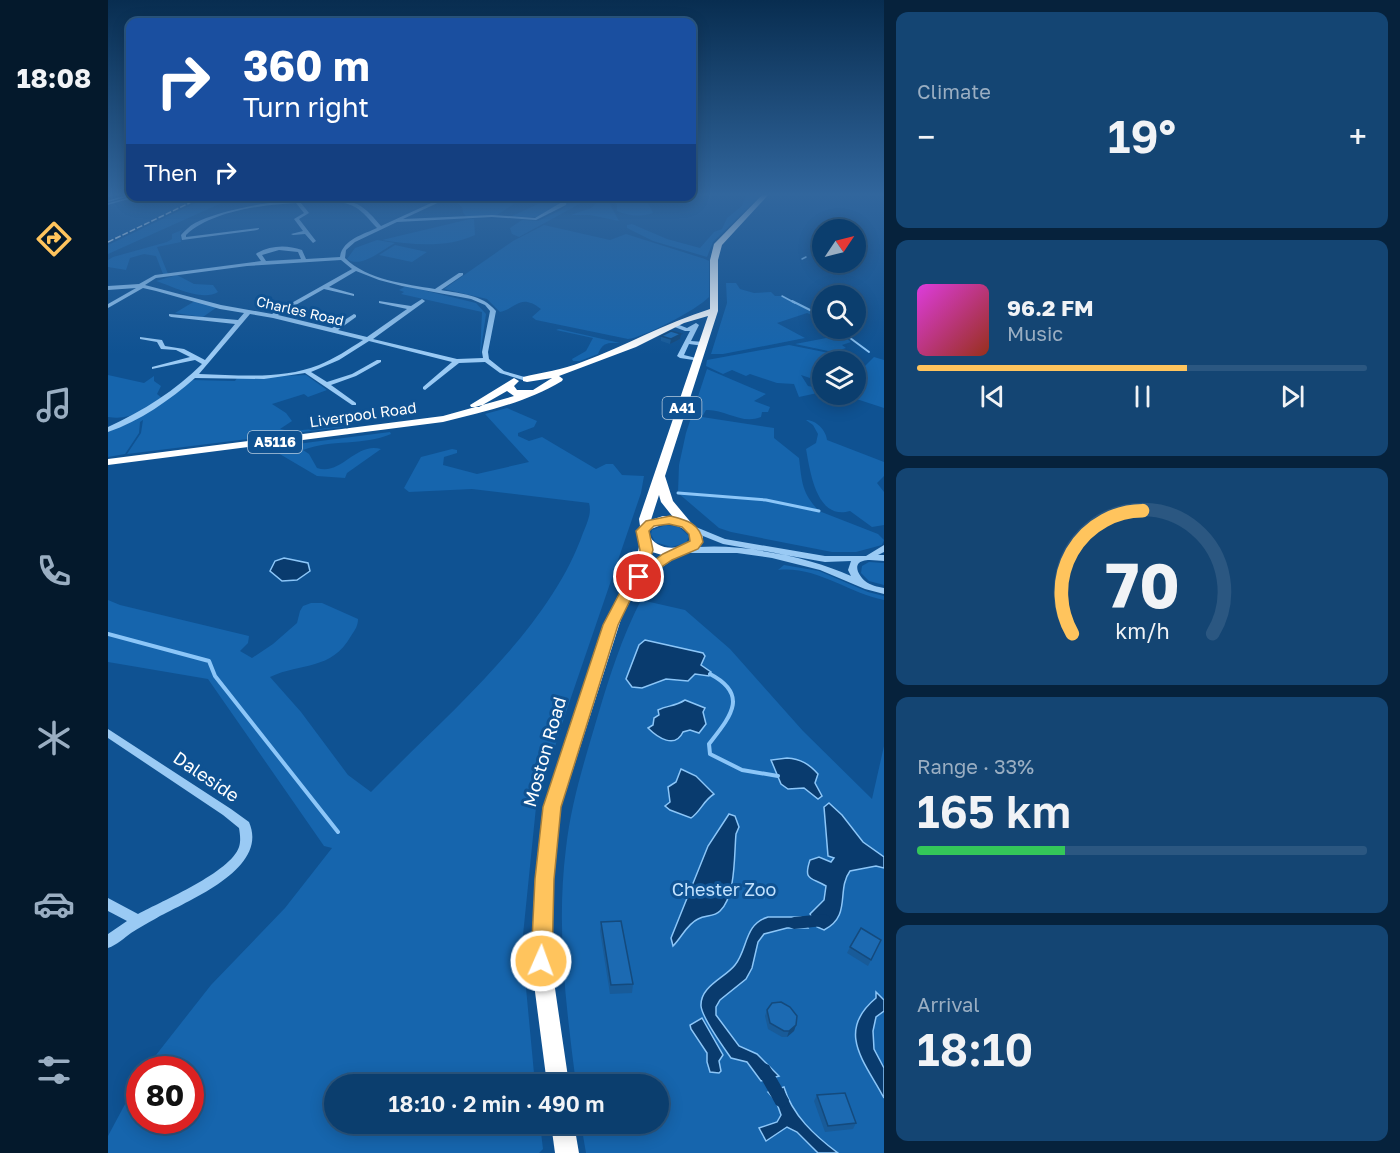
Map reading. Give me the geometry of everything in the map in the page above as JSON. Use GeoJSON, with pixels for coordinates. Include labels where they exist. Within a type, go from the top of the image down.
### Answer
{"type":"FeatureCollection","features":[{"type":"Feature","properties":{"kind":"highway","name":"A41"},"geometry":{"type":"LineString","coordinates":[[646,526],[645,519],[714,311],[716,294],[714,252],[717,247]]}},
{"type":"Feature","properties":{"kind":"highway"},"geometry":{"type":"LineString","coordinates":[[677,325],[707,304],[716,294]]}},
{"type":"Feature","properties":{"kind":"highway","name":"Liverpool Road"},"geometry":{"type":"LineString","coordinates":[[526,379],[568,371],[714,311]]}},
{"type":"Feature","properties":{"kind":"highway","name":"Liverpool Road"},"geometry":{"type":"LineString","coordinates":[[108,462],[442,419],[489,408],[535,392],[552,381],[603,363],[633,345]]}},
{"type":"Feature","properties":{"kind":"highway"},"geometry":{"type":"LineString","coordinates":[[509,385],[514,393],[535,392],[539,384],[526,379]]}},
{"type":"Feature","properties":{"kind":"highway","name":"A5116"},"geometry":{"type":"LineString","coordinates":[[509,385],[513,381],[526,379]]}},
{"type":"Feature","properties":{"kind":"highway","name":"Liverpool Road"},"geometry":{"type":"LineString","coordinates":[[442,419],[494,396],[509,385]]}},
{"type":"Feature","properties":{"kind":"highway"},"geometry":{"type":"LineString","coordinates":[[646,542],[660,550],[683,551],[697,542],[695,532],[667,502],[659,476]]}},
{"type":"Feature","properties":{"kind":"highway"},"geometry":{"type":"LineString","coordinates":[[646,526],[663,520],[689,526]]}},
{"type":"Feature","properties":{"kind":"highway","name":"Moston Road"},"geometry":{"type":"LineString","coordinates":[[557,1074],[541,961],[544,879],[552,807],[610,625],[645,558],[646,542],[642,533],[646,526]]}},
{"type":"Feature","properties":{"kind":"highway","name":"Moston Road"},"geometry":{"type":"LineString","coordinates":[[631,584],[661,561],[683,551]]}},
{"type":"Feature","properties":{"kind":"highway"},"geometry":{"type":"LineString","coordinates":[[564,1134],[567,1153]]}},
{"type":"Feature","properties":{"kind":"street"},"geometry":{"type":"LineString","coordinates":[[342,258],[346,247]]}},
{"type":"Feature","properties":{"kind":"street"},"geometry":{"type":"LineString","coordinates":[[265,263],[259,254],[281,248],[300,251],[304,260]]}},
{"type":"Feature","properties":{"kind":"street"},"geometry":{"type":"LineString","coordinates":[[108,306],[155,277],[265,263],[342,258],[354,270],[368,276],[473,298],[491,307],[493,311],[485,352],[486,360],[502,372],[526,379]]}},
{"type":"Feature","properties":{"kind":"street"},"geometry":{"type":"LineString","coordinates":[[273,316],[354,270]]}},
{"type":"Feature","properties":{"kind":"street"},"geometry":{"type":"LineString","coordinates":[[437,290],[460,274]]}},
{"type":"Feature","properties":{"kind":"street","name":"Charles Road"},"geometry":{"type":"LineString","coordinates":[[108,288],[141,287],[220,307],[273,316],[457,361],[486,360]]}},
{"type":"Feature","properties":{"kind":"street"},"geometry":{"type":"LineString","coordinates":[[322,287],[352,294]]}},
{"type":"Feature","properties":{"kind":"street"},"geometry":{"type":"LineString","coordinates":[[191,376],[259,376],[306,371],[346,354],[422,301]]}},
{"type":"Feature","properties":{"kind":"street"},"geometry":{"type":"LineString","coordinates":[[381,302],[411,309]]}},
{"type":"Feature","properties":{"kind":"street"},"geometry":{"type":"LineString","coordinates":[[108,430],[161,401],[191,376],[206,363],[248,312]]}},
{"type":"Feature","properties":{"kind":"street"},"geometry":{"type":"LineString","coordinates":[[171,315],[238,322]]}},
{"type":"Feature","properties":{"kind":"street"},"geometry":{"type":"LineString","coordinates":[[332,331],[354,316]]}},
{"type":"Feature","properties":{"kind":"street"},"geometry":{"type":"LineString","coordinates":[[677,325],[705,340]]}},
{"type":"Feature","properties":{"kind":"street"},"geometry":{"type":"LineString","coordinates":[[691,334],[680,356],[698,360]]}},
{"type":"Feature","properties":{"kind":"street"},"geometry":{"type":"LineString","coordinates":[[142,338],[160,341],[163,348],[187,351],[206,363]]}},
{"type":"Feature","properties":{"kind":"street"},"geometry":{"type":"LineString","coordinates":[[687,342],[705,340]]}},
{"type":"Feature","properties":{"kind":"street"},"geometry":{"type":"LineString","coordinates":[[154,368],[195,358]]}},
{"type":"Feature","properties":{"kind":"street"},"geometry":{"type":"LineString","coordinates":[[326,385],[354,375],[379,361]]}},
{"type":"Feature","properties":{"kind":"street"},"geometry":{"type":"LineString","coordinates":[[425,388],[457,361]]}},
{"type":"Feature","properties":{"kind":"street"},"geometry":{"type":"LineString","coordinates":[[306,371],[354,404]]}},
{"type":"Feature","properties":{"kind":"street"},"geometry":{"type":"LineString","coordinates":[[502,372],[509,385]]}},
{"type":"Feature","properties":{"kind":"street"},"geometry":{"type":"LineString","coordinates":[[108,419],[124,422]]}},
{"type":"Feature","properties":{"kind":"street"},"geometry":{"type":"LineString","coordinates":[[689,526],[723,541],[825,559],[884,558]]}},
{"type":"Feature","properties":{"kind":"street"},"geometry":{"type":"LineString","coordinates":[[868,586],[857,579],[852,571],[854,563],[884,548]]}},
{"type":"Feature","properties":{"kind":"street"},"geometry":{"type":"LineString","coordinates":[[683,551],[721,549],[771,557],[823,568],[884,591]]}},
{"type":"Feature","properties":{"kind":"street","name":"Daleside"},"geometry":{"type":"LineString","coordinates":[[108,733],[245,826],[247,842],[235,863],[211,881],[138,921],[108,942]]}},
{"type":"Feature","properties":{"kind":"street"},"geometry":{"type":"LineString","coordinates":[[108,904],[138,921]]}},
{"type":"Feature","properties":{"kind":"green space"},"geometry":{"type":"Polygon","coordinates":[[[108,247],[124,247],[108,254],[108,247]]]}},
{"type":"Feature","properties":{"kind":"green space"},"geometry":{"type":"Polygon","coordinates":[[[150,247],[158,247],[168,274],[163,274],[156,256],[144,254],[130,258],[126,270],[108,267],[108,260],[150,247]]]}},
{"type":"Feature","properties":{"kind":"green space"},"geometry":{"type":"Polygon","coordinates":[[[389,247],[359,262],[347,259],[355,248],[389,247]]]}},
{"type":"Feature","properties":{"kind":"green space"},"geometry":{"type":"Polygon","coordinates":[[[392,247],[427,252],[412,262],[379,255],[392,247]]]}},
{"type":"Feature","properties":{"kind":"green space"},"geometry":{"type":"Polygon","coordinates":[[[505,247],[666,247],[709,261],[709,297],[669,322],[645,334],[628,339],[536,320],[532,317],[541,309],[528,302],[519,303],[500,312],[487,299],[444,289],[505,247]]]}},
{"type":"Feature","properties":{"kind":"green space"},"geometry":{"type":"Polygon","coordinates":[[[673,247],[696,247],[711,247],[707,257],[673,247]]]}},
{"type":"Feature","properties":{"kind":"green space"},"geometry":{"type":"Polygon","coordinates":[[[177,275],[194,284],[213,285],[218,292],[211,295],[196,294],[156,281],[177,275]]]}},
{"type":"Feature","properties":{"kind":"green space"},"geometry":{"type":"Polygon","coordinates":[[[726,283],[736,283],[740,289],[754,293],[771,292],[775,296],[782,296],[812,311],[812,315],[807,313],[777,323],[805,338],[723,354],[711,354],[727,303],[726,283]]]}},
{"type":"Feature","properties":{"kind":"green space"},"geometry":{"type":"Polygon","coordinates":[[[406,286],[476,303],[486,314],[480,357],[482,312],[401,294],[404,292],[399,290],[406,286]]]}},
{"type":"Feature","properties":{"kind":"green space"},"geometry":{"type":"Polygon","coordinates":[[[195,301],[217,307],[203,317],[175,313],[195,301]]]}},
{"type":"Feature","properties":{"kind":"green space"},"geometry":{"type":"Polygon","coordinates":[[[556,330],[620,343],[607,344],[598,354],[580,361],[573,361],[572,359],[586,351],[593,338],[556,330]]]}},
{"type":"Feature","properties":{"kind":"green space"},"geometry":{"type":"Polygon","coordinates":[[[821,339],[847,339],[851,342],[842,345],[846,348],[836,351],[795,344],[821,339]]]}},
{"type":"Feature","properties":{"kind":"green space"},"geometry":{"type":"Polygon","coordinates":[[[789,345],[819,351],[812,351],[812,379],[801,375],[808,386],[812,387],[812,394],[799,397],[794,384],[777,383],[750,374],[746,376],[732,370],[723,374],[706,366],[707,360],[789,345]]]}},
{"type":"Feature","properties":{"kind":"green space"},"geometry":{"type":"Polygon","coordinates":[[[874,357],[884,360],[884,408],[866,402],[866,365],[874,357]]]}},
{"type":"Feature","properties":{"kind":"green space"},"geometry":{"type":"Polygon","coordinates":[[[707,369],[766,394],[754,401],[770,407],[768,412],[762,412],[761,417],[754,419],[740,418],[713,410],[706,410],[702,417],[774,428],[774,438],[799,458],[804,487],[809,499],[819,511],[878,534],[884,540],[882,545],[856,552],[832,552],[731,532],[719,528],[678,493],[679,465],[686,433],[707,369]]]}},
{"type":"Feature","properties":{"kind":"green space"},"geometry":{"type":"Polygon","coordinates":[[[108,375],[144,383],[154,376],[154,381],[161,386],[157,394],[162,398],[130,416],[108,417],[108,375]]]}},
{"type":"Feature","properties":{"kind":"green space"},"geometry":{"type":"Polygon","coordinates":[[[306,375],[327,390],[308,397],[304,394],[272,404],[286,413],[292,421],[280,429],[290,431],[351,426],[127,454],[141,433],[143,420],[140,422],[139,433],[125,454],[108,457],[108,432],[133,420],[192,380],[235,381],[237,378],[306,375]]]}},
{"type":"Feature","properties":{"kind":"green space"},"geometry":{"type":"Polygon","coordinates":[[[507,408],[537,421],[534,427],[518,433],[518,436],[529,441],[542,437],[596,469],[606,464],[613,464],[622,475],[644,476],[641,493],[536,807],[522,945],[534,1074],[324,1074],[324,1134],[541,1134],[543,1149],[539,1153],[108,1153],[108,1136],[126,1102],[126,1134],[204,1134],[204,1056],[155,1056],[211,985],[285,908],[332,848],[324,846],[208,679],[108,662],[108,600],[120,605],[249,636],[248,643],[240,651],[252,658],[273,644],[297,623],[303,606],[311,603],[322,603],[358,619],[352,634],[334,655],[315,664],[270,677],[301,712],[348,775],[371,792],[460,704],[520,639],[546,605],[567,569],[587,522],[590,511],[589,503],[472,489],[409,492],[404,488],[421,457],[452,449],[457,450],[457,453],[444,457],[443,465],[477,474],[529,462],[485,414],[507,408]]]}},
{"type":"Feature","properties":{"kind":"green space"},"geometry":{"type":"Polygon","coordinates":[[[806,420],[820,426],[827,440],[884,462],[884,476],[877,483],[884,492],[884,525],[872,527],[850,511],[839,512],[829,508],[822,501],[813,480],[806,449],[816,443],[818,434],[813,425],[806,420]]]}},
{"type":"Feature","properties":{"kind":"green space"},"geometry":{"type":"Polygon","coordinates":[[[390,432],[391,434],[380,438],[303,450],[309,454],[317,468],[326,469],[341,464],[364,450],[381,449],[347,473],[345,478],[317,476],[278,453],[274,447],[390,432]]]}},
{"type":"Feature","properties":{"kind":"green space"},"geometry":{"type":"Polygon","coordinates":[[[666,525],[679,527],[689,536],[686,543],[671,547],[655,542],[651,534],[652,530],[666,525]]]}},
{"type":"Feature","properties":{"kind":"green space"},"geometry":{"type":"Polygon","coordinates":[[[869,562],[884,563],[884,585],[869,581],[861,573],[862,566],[869,562]]]}},
{"type":"Feature","properties":{"kind":"green space"},"geometry":{"type":"Polygon","coordinates":[[[784,565],[819,571],[868,592],[884,596],[884,600],[806,572],[778,570],[784,565]]]}},
{"type":"Feature","properties":{"kind":"green space","name":"Chester Zoo"},"geometry":{"type":"Polygon","coordinates":[[[641,600],[685,610],[730,649],[803,731],[872,799],[884,746],[884,1153],[586,1153],[583,1134],[669,1134],[669,1074],[575,1074],[566,996],[562,907],[568,831],[588,748],[628,628],[641,600]]]}},
{"type":"Feature","properties":{"kind":"shaded area"},"geometry":{"type":"Polygon","coordinates":[[[284,558],[308,563],[310,571],[297,580],[282,581],[270,571],[275,561],[284,558]]]}},
{"type":"Feature","properties":{"kind":"shaded area"},"geometry":{"type":"Polygon","coordinates":[[[645,640],[703,653],[705,656],[701,665],[711,672],[709,676],[695,674],[688,681],[666,679],[642,688],[632,687],[626,679],[639,645],[645,640]]]}},
{"type":"Feature","properties":{"kind":"shaded area"},"geometry":{"type":"Polygon","coordinates":[[[685,700],[705,708],[703,712],[706,724],[699,733],[690,730],[683,732],[676,740],[671,741],[661,738],[648,728],[653,725],[654,718],[659,715],[658,710],[685,700]]]}},
{"type":"Feature","properties":{"kind":"shaded area"},"geometry":{"type":"Polygon","coordinates":[[[787,758],[804,763],[818,774],[815,783],[822,796],[818,799],[804,788],[788,789],[781,784],[771,760],[787,758]]]}},
{"type":"Feature","properties":{"kind":"shaded area"},"geometry":{"type":"Polygon","coordinates":[[[681,769],[696,776],[714,794],[691,818],[665,806],[670,802],[668,787],[676,782],[681,769]]]}},
{"type":"Feature","properties":{"kind":"shaded area"},"geometry":{"type":"Polygon","coordinates":[[[829,803],[842,815],[863,842],[884,857],[884,868],[876,866],[850,871],[846,878],[838,918],[824,930],[817,927],[810,914],[824,900],[826,886],[810,877],[807,872],[810,860],[819,857],[831,862],[834,858],[828,856],[824,807],[829,803]]]}},
{"type":"Feature","properties":{"kind":"shaded area"},"geometry":{"type":"Polygon","coordinates":[[[729,814],[735,816],[739,827],[736,834],[732,886],[729,896],[720,911],[694,921],[673,946],[671,938],[708,846],[729,814]]]}},
{"type":"Feature","properties":{"kind":"shaded area"},"geometry":{"type":"Polygon","coordinates":[[[768,917],[801,917],[808,928],[787,928],[764,934],[758,942],[752,968],[746,979],[720,1000],[716,1007],[716,1015],[739,1046],[757,1054],[779,1076],[761,1081],[747,1062],[731,1058],[709,1025],[701,1006],[704,993],[731,970],[739,959],[750,931],[760,920],[768,917]]]}},
{"type":"Feature","properties":{"kind":"shaded area"},"geometry":{"type":"Polygon","coordinates":[[[876,992],[884,1000],[884,1011],[876,1017],[873,1031],[874,1049],[884,1068],[884,1098],[862,1060],[856,1035],[857,1023],[876,998],[876,992]]]}},
{"type":"Feature","properties":{"kind":"shaded area"},"geometry":{"type":"Polygon","coordinates":[[[702,1018],[723,1055],[719,1061],[721,1071],[719,1073],[710,1072],[707,1053],[691,1029],[690,1025],[702,1018]]]}},
{"type":"Feature","properties":{"kind":"shaded area"},"geometry":{"type":"Polygon","coordinates":[[[784,1087],[793,1107],[805,1124],[838,1153],[818,1153],[797,1132],[787,1127],[766,1141],[759,1128],[777,1122],[781,1115],[776,1101],[768,1092],[784,1087]]]}},
{"type":"Feature","properties":{"kind":"building"},"geometry":{"type":"Polygon","coordinates":[[[671,331],[681,334],[671,339],[661,336],[671,331]]]}},
{"type":"Feature","properties":{"kind":"building"},"geometry":{"type":"Polygon","coordinates":[[[621,921],[633,984],[611,985],[601,922],[621,921]]]}},
{"type":"Feature","properties":{"kind":"building"},"geometry":{"type":"Polygon","coordinates":[[[861,928],[881,940],[871,960],[850,947],[861,928]]]}},
{"type":"Feature","properties":{"kind":"building"},"geometry":{"type":"Polygon","coordinates":[[[781,1002],[790,1007],[797,1016],[796,1025],[789,1031],[784,1031],[770,1023],[767,1010],[772,1003],[781,1002]]]}},
{"type":"Feature","properties":{"kind":"building"},"geometry":{"type":"Polygon","coordinates":[[[845,1093],[856,1123],[828,1126],[817,1095],[845,1093]]]}},
{"type":"Feature","properties":{"kind":"waterway"},"geometry":{"type":"LineString","coordinates":[[802,259],[806,257]]}},
{"type":"Feature","properties":{"kind":"waterway"},"geometry":{"type":"LineString","coordinates":[[782,296],[795,303]]}},
{"type":"Feature","properties":{"kind":"waterway"},"geometry":{"type":"LineString","coordinates":[[792,301],[812,311]]}},
{"type":"Feature","properties":{"kind":"waterway"},"geometry":{"type":"LineString","coordinates":[[851,339],[869,352]]}},
{"type":"Feature","properties":{"kind":"waterway"},"geometry":{"type":"LineString","coordinates":[[678,493],[766,500],[819,511]]}},
{"type":"Feature","properties":{"kind":"waterway"},"geometry":{"type":"LineString","coordinates":[[108,634],[209,661],[215,676],[338,832]]}},
{"type":"Feature","properties":{"kind":"waterway"},"geometry":{"type":"LineString","coordinates":[[710,674],[730,690],[733,698],[729,716],[709,744],[710,754],[742,770],[778,776]]}},
{"type":"Feature","properties":{"kind":"waterway"},"geometry":{"type":"LineString","coordinates":[[794,923],[824,920]]}},
{"type":"Feature","properties":{"kind":"waterway"},"geometry":{"type":"LineString","coordinates":[[764,1070],[781,1100]]}},
{"type":"Feature","properties":{"kind":"route"},"geometry":{"type":"LineString","coordinates":[[541,961],[544,879],[552,807],[610,625],[645,558],[647,550],[642,533],[650,523],[663,520],[681,523],[695,532],[697,542],[690,549],[667,557],[639,577]]}}]}
